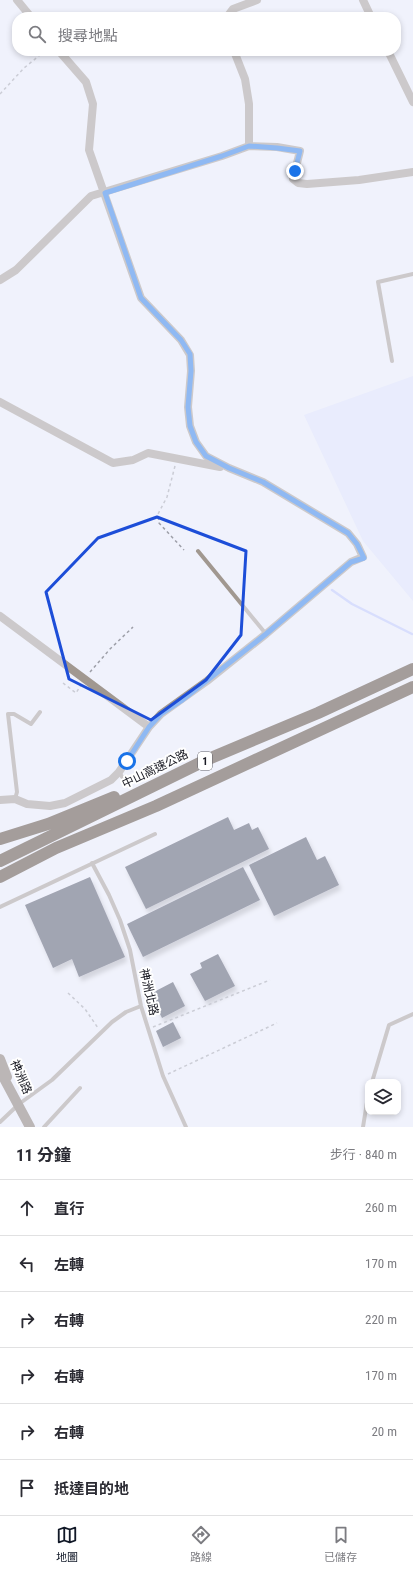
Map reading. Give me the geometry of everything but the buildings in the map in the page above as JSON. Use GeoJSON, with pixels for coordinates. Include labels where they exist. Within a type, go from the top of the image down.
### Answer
{"type":"FeatureCollection","features":[{"type":"Feature","properties":{"kind":"highway","name":"中山高速公路"},"geometry":{"type":"LineString","coordinates":[[0,861],[206,760],[318,713],[413,669]]}},
{"type":"Feature","properties":{"kind":"highway","name":"1"},"geometry":{"type":"LineString","coordinates":[[0,877],[56,848],[156,806],[413,687]]}},
{"type":"Feature","properties":{"kind":"highway"},"geometry":{"type":"LineString","coordinates":[[0,839],[48,824],[206,760]]}},
{"type":"Feature","properties":{"kind":"highway"},"geometry":{"type":"LineString","coordinates":[[0,883],[56,848]]}},
{"type":"Feature","properties":{"kind":"street"},"geometry":{"type":"LineString","coordinates":[[17,0],[28,12]]}},
{"type":"Feature","properties":{"kind":"street"},"geometry":{"type":"LineString","coordinates":[[231,12],[233,9],[257,0]]}},
{"type":"Feature","properties":{"kind":"street"},"geometry":{"type":"LineString","coordinates":[[363,0],[369,12]]}},
{"type":"Feature","properties":{"kind":"street"},"geometry":{"type":"LineString","coordinates":[[0,800],[14,799],[27,804],[50,806],[65,803],[111,780],[119,772],[149,727],[161,714],[202,685],[266,634],[351,562],[364,558],[357,544],[348,533],[263,482],[229,468],[206,456],[196,442],[190,426],[188,407],[191,371],[190,354],[181,340],[141,298],[89,150],[93,104],[86,82],[63,56]]}},
{"type":"Feature","properties":{"kind":"street"},"geometry":{"type":"LineString","coordinates":[[236,56],[245,79],[249,104],[249,146]]}},
{"type":"Feature","properties":{"kind":"street"},"geometry":{"type":"LineString","coordinates":[[390,56],[413,102]]}},
{"type":"Feature","properties":{"kind":"street"},"geometry":{"type":"LineString","coordinates":[[0,280],[16,270],[90,196],[105,193],[249,146],[300,151],[293,180],[298,183],[307,184],[359,180],[413,172]]}},
{"type":"Feature","properties":{"kind":"street"},"geometry":{"type":"LineString","coordinates":[[0,402],[113,463],[133,460],[148,453],[229,468]]}},
{"type":"Feature","properties":{"kind":"street"},"geometry":{"type":"LineString","coordinates":[[0,616],[149,727]]}},
{"type":"Feature","properties":{"kind":"street","name":"神洲路"},"geometry":{"type":"LineString","coordinates":[[0,1060],[30,1127]]}},
{"type":"Feature","properties":{"kind":"street","name":"神洲路"},"geometry":{"type":"LineString","coordinates":[[0,1071],[19,1104]]}},
{"type":"Feature","properties":{"kind":"lane"},"geometry":{"type":"LineString","coordinates":[[392,361],[378,282],[413,274]]}},
{"type":"Feature","properties":{"kind":"lane"},"geometry":{"type":"LineString","coordinates":[[198,551],[266,634]]}},
{"type":"Feature","properties":{"kind":"lane"},"geometry":{"type":"LineString","coordinates":[[14,799],[17,792],[8,714],[14,714],[31,724],[40,712]]}},
{"type":"Feature","properties":{"kind":"lane"},"geometry":{"type":"LineString","coordinates":[[119,772],[126,783]]}},
{"type":"Feature","properties":{"kind":"lane"},"geometry":{"type":"LineString","coordinates":[[0,907],[155,834]]}},
{"type":"Feature","properties":{"kind":"lane","name":"神洲北路"},"geometry":{"type":"LineString","coordinates":[[92,863],[120,920],[130,950],[141,1006],[148,1029],[163,1076],[186,1127]]}},
{"type":"Feature","properties":{"kind":"lane"},"geometry":{"type":"LineString","coordinates":[[0,1122],[19,1104],[52,1080],[101,1033],[126,1012],[141,1006]]}},
{"type":"Feature","properties":{"kind":"lane"},"geometry":{"type":"LineString","coordinates":[[373,1079],[389,1025],[413,1014]]}},
{"type":"Feature","properties":{"kind":"lane"},"geometry":{"type":"LineString","coordinates":[[44,1127],[80,1088]]}},
{"type":"Feature","properties":{"kind":"lane"},"geometry":{"type":"LineString","coordinates":[[363,1127],[365,1115]]}},
{"type":"Feature","properties":{"kind":"path"},"geometry":{"type":"LineString","coordinates":[[0,94],[24,68],[39,56]]}},
{"type":"Feature","properties":{"kind":"path"},"geometry":{"type":"LineString","coordinates":[[177,458],[167,497],[158,514],[159,523],[184,550]]}},
{"type":"Feature","properties":{"kind":"path"},"geometry":{"type":"LineString","coordinates":[[63,682],[76,694],[84,680],[110,649],[133,627]]}},
{"type":"Feature","properties":{"kind":"path"},"geometry":{"type":"LineString","coordinates":[[148,1029],[270,980]]}},
{"type":"Feature","properties":{"kind":"path"},"geometry":{"type":"LineString","coordinates":[[68,993],[85,1009],[101,1033]]}},
{"type":"Feature","properties":{"kind":"path"},"geometry":{"type":"LineString","coordinates":[[163,1076],[277,1023]]}},
{"type":"Feature","properties":{"kind":"highlighted area"},"geometry":{"type":"Polygon","coordinates":[[[157,517],[246,551],[241,635],[206,680],[151,720],[69,679],[46,592],[98,538],[157,517]]]}},
{"type":"Feature","properties":{"kind":"shaded area"},"geometry":{"type":"Polygon","coordinates":[[[413,376],[413,601],[363,541],[304,415],[413,376]]]}},
{"type":"Feature","properties":{"kind":"waterway"},"geometry":{"type":"LineString","coordinates":[[332,590],[352,604],[412,634]]}},
{"type":"Feature","properties":{"kind":"route"},"geometry":{"type":"LineString","coordinates":[[127,761],[149,727],[161,714],[181,701],[266,634],[351,562],[364,558],[357,544],[348,533],[263,482],[229,468],[206,456],[196,442],[190,426],[188,407],[191,371],[190,354],[181,340],[141,298],[105,193],[249,146],[300,151],[295,171]]}}]}
